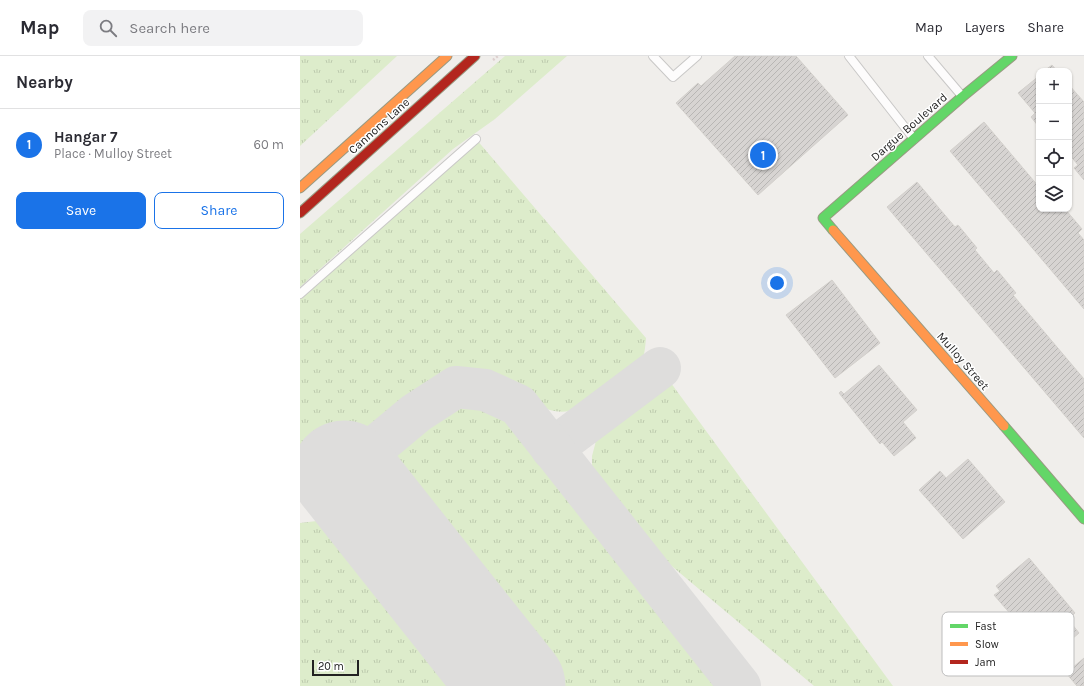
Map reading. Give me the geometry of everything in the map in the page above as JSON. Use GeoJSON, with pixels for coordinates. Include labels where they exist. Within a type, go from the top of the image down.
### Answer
{"type":"FeatureCollection","features":[{"type":"Feature","properties":{"kind":"street","name":"Cannons Lane"},"geometry":{"type":"LineString","coordinates":[[300,188],[447,56]]}},
{"type":"Feature","properties":{"kind":"street","name":"Cannons Lane"},"geometry":{"type":"LineString","coordinates":[[300,213],[475,56]]}},
{"type":"Feature","properties":{"kind":"street","name":"Dargue Boulevard"},"geometry":{"type":"LineString","coordinates":[[823,218],[962,97],[1012,56]]}},
{"type":"Feature","properties":{"kind":"street","name":"Mulloy Street"},"geometry":{"type":"LineString","coordinates":[[823,218],[1084,519]]}},
{"type":"Feature","properties":{"kind":"lane"},"geometry":{"type":"LineString","coordinates":[[653,56],[673,77],[698,56]]}},
{"type":"Feature","properties":{"kind":"lane"},"geometry":{"type":"LineString","coordinates":[[849,56],[915,139]]}},
{"type":"Feature","properties":{"kind":"lane"},"geometry":{"type":"LineString","coordinates":[[928,56],[962,97]]}},
{"type":"Feature","properties":{"kind":"lane"},"geometry":{"type":"LineString","coordinates":[[300,294],[476,139]]}},
{"type":"Feature","properties":{"kind":"green space"},"geometry":{"type":"Polygon","coordinates":[[[300,56],[397,56],[300,146],[300,56]]]}},
{"type":"Feature","properties":{"kind":"green space"},"geometry":{"type":"Polygon","coordinates":[[[505,56],[567,56],[495,119],[453,149],[300,287],[300,234],[505,56]]]}},
{"type":"Feature","properties":{"kind":"green space"},"geometry":{"type":"Polygon","coordinates":[[[476,139],[646,338],[641,362],[635,369],[588,404],[570,411],[560,412],[539,406],[511,386],[500,380],[489,377],[477,375],[444,381],[422,391],[300,489],[300,298],[476,139]]]}},
{"type":"Feature","properties":{"kind":"green space"},"geometry":{"type":"Polygon","coordinates":[[[668,379],[893,686],[814,686],[636,536],[600,491],[592,473],[592,456],[596,441],[605,427],[668,379]]]}},
{"type":"Feature","properties":{"kind":"green space"},"geometry":{"type":"Polygon","coordinates":[[[461,400],[487,403],[511,420],[719,686],[545,686],[407,511],[395,490],[394,462],[398,447],[436,412],[461,400]]]}},
{"type":"Feature","properties":{"kind":"green space"},"geometry":{"type":"Polygon","coordinates":[[[325,520],[343,524],[364,543],[478,686],[300,686],[300,523],[325,520]]]}},
{"type":"Feature","properties":{"kind":"building"},"geometry":{"type":"Polygon","coordinates":[[[735,56],[796,56],[848,115],[758,195],[676,103],[698,83],[701,86],[735,56]]]}},
{"type":"Feature","properties":{"kind":"building"},"geometry":{"type":"Polygon","coordinates":[[[1036,78],[1036,123],[1031,117],[1035,113],[1018,93],[1036,78]]]}},
{"type":"Feature","properties":{"kind":"building"},"geometry":{"type":"Polygon","coordinates":[[[1072,88],[1084,102],[1084,180],[1074,168],[1078,165],[1072,158],[1072,88]]]}},
{"type":"Feature","properties":{"kind":"building"},"geometry":{"type":"Polygon","coordinates":[[[984,122],[1036,183],[1036,212],[1068,212],[1082,229],[1078,233],[1084,240],[1084,309],[950,151],[984,122]]]}},
{"type":"Feature","properties":{"kind":"building"},"geometry":{"type":"Polygon","coordinates":[[[917,182],[955,227],[958,225],[977,248],[975,250],[994,273],[997,270],[1016,293],[1013,295],[1084,379],[1084,438],[887,207],[917,182]]]}},
{"type":"Feature","properties":{"kind":"building"},"geometry":{"type":"Polygon","coordinates":[[[832,280],[880,343],[835,378],[786,315],[832,280]]]}},
{"type":"Feature","properties":{"kind":"building"},"geometry":{"type":"Polygon","coordinates":[[[879,365],[917,410],[903,422],[916,438],[894,456],[882,442],[880,444],[839,393],[841,391],[844,394],[879,365]]]}},
{"type":"Feature","properties":{"kind":"building"},"geometry":{"type":"Polygon","coordinates":[[[968,459],[1005,502],[963,539],[919,490],[940,471],[946,478],[968,459]]]}},
{"type":"Feature","properties":{"kind":"building"},"geometry":{"type":"Polygon","coordinates":[[[1029,558],[1075,613],[1009,612],[994,595],[1000,591],[996,586],[1029,558]]]}},
{"type":"Feature","properties":{"kind":"building"},"geometry":{"type":"Polygon","coordinates":[[[1074,627],[1079,633],[1074,637],[1074,627]]]}},
{"type":"Feature","properties":{"kind":"building"},"geometry":{"type":"Polygon","coordinates":[[[1084,658],[1084,686],[1077,686],[1069,676],[1074,676],[1074,666],[1084,658]]]}},
{"type":"Feature","properties":{"kind":"taxiway"},"geometry":{"type":"LineString","coordinates":[[552,449],[660,368]]}},
{"type":"Feature","properties":{"kind":"taxiway"},"geometry":{"type":"LineString","coordinates":[[344,473],[416,413],[456,387],[485,390],[518,405],[740,686]]}},
{"type":"Feature","properties":{"kind":"runway"},"geometry":{"type":"LineString","coordinates":[[344,473],[513,686]]}},
{"type":"Feature","properties":{"kind":"traffic: fast"},"geometry":{"type":"LineString","coordinates":[[833,230],[823,218],[962,97],[1012,56]]}},
{"type":"Feature","properties":{"kind":"traffic: fast"},"geometry":{"type":"LineString","coordinates":[[1004,426],[1084,519]]}},
{"type":"Feature","properties":{"kind":"traffic: slow"},"geometry":{"type":"LineString","coordinates":[[300,188],[447,56]]}},
{"type":"Feature","properties":{"kind":"traffic: slow"},"geometry":{"type":"LineString","coordinates":[[833,230],[1004,426]]}},
{"type":"Feature","properties":{"kind":"traffic: jam"},"geometry":{"type":"LineString","coordinates":[[300,213],[475,56]]}},
{"type":"Feature","properties":{"kind":"place","name":"Hangar 7"},"geometry":{"type":"Point","coordinates":[763,155]}}]}
